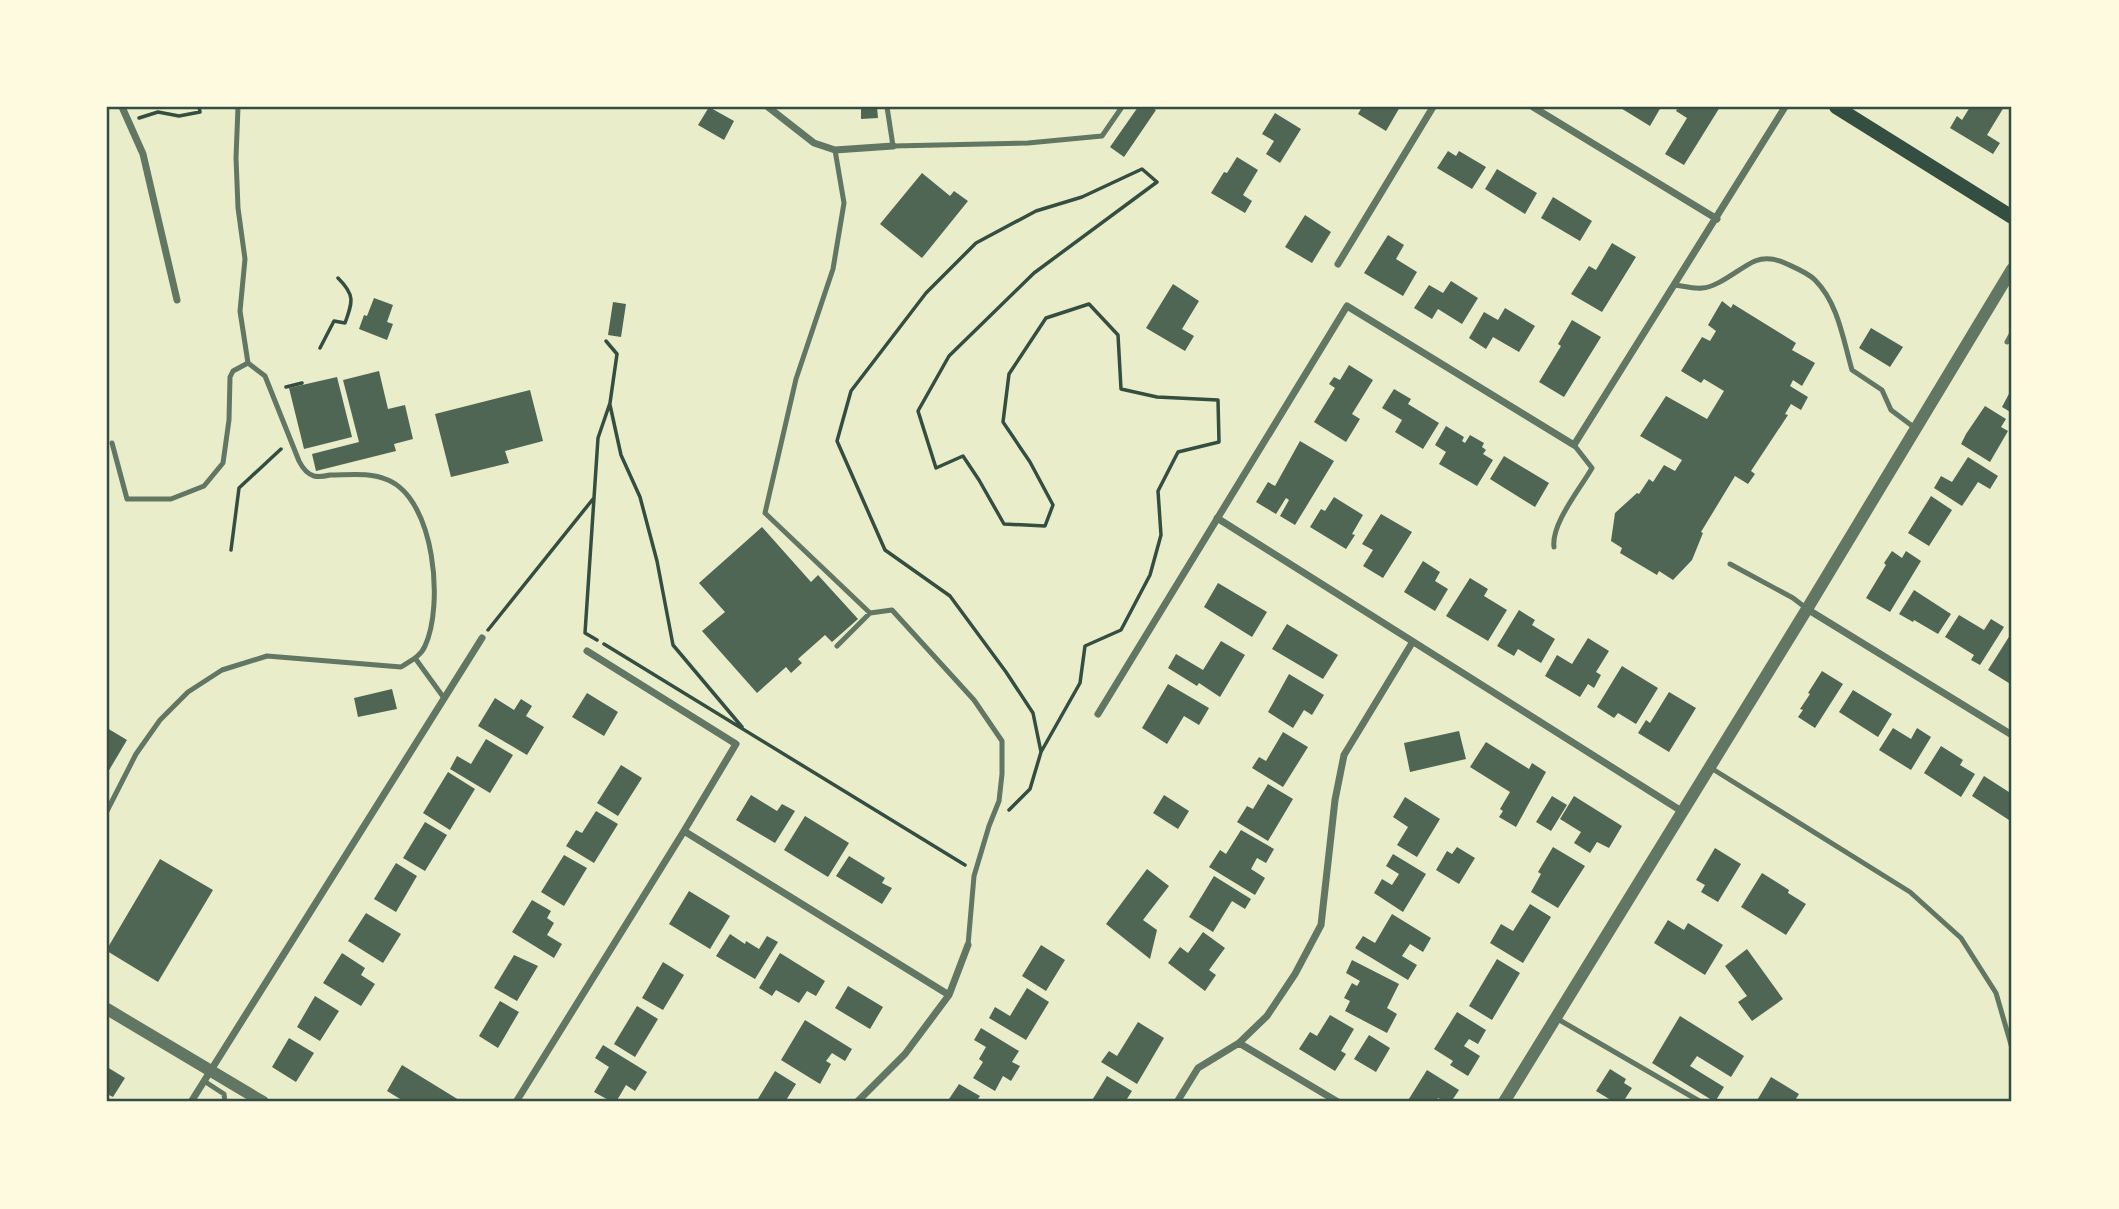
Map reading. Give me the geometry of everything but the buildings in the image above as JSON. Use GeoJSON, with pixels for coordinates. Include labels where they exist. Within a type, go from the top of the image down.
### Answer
{"type":"FeatureCollection","features":[{"type":"Feature","properties":{"kind":"main road"},"geometry":{"type":"LineString","coordinates":[[1836,107],[2012,217]]}},
{"type":"Feature","properties":{"kind":"street"},"geometry":{"type":"LineString","coordinates":[[122,107],[144,154],[177,300]]}},
{"type":"Feature","properties":{"kind":"street"},"geometry":{"type":"LineString","coordinates":[[768,107],[814,143],[835,150],[893,146]]}},
{"type":"Feature","properties":{"kind":"street"},"geometry":{"type":"LineString","coordinates":[[1338,264],[1433,107]]}},
{"type":"Feature","properties":{"kind":"street"},"geometry":{"type":"LineString","coordinates":[[1533,107],[1717,219]]}},
{"type":"Feature","properties":{"kind":"street"},"geometry":{"type":"LineString","coordinates":[[1098,714],[1347,306],[1574,445],[1785,107]]}},
{"type":"Feature","properties":{"kind":"street"},"geometry":{"type":"LineString","coordinates":[[1504,1102],[1808,609],[2012,269]]}},
{"type":"Feature","properties":{"kind":"street"},"geometry":{"type":"LineString","coordinates":[[1217,518],[1683,812]]}},
{"type":"Feature","properties":{"kind":"street"},"geometry":{"type":"LineString","coordinates":[[1808,609],[2012,735]]}},
{"type":"Feature","properties":{"kind":"street"},"geometry":{"type":"LineString","coordinates":[[191,1102],[482,638]]}},
{"type":"Feature","properties":{"kind":"street"},"geometry":{"type":"LineString","coordinates":[[1177,1102],[1198,1068],[1239,1043],[1267,1016],[1295,974],[1321,925],[1335,800],[1344,755],[1412,643]]}},
{"type":"Feature","properties":{"kind":"street"},"geometry":{"type":"LineString","coordinates":[[516,1102],[736,744],[587,652]]}},
{"type":"Feature","properties":{"kind":"street"},"geometry":{"type":"LineString","coordinates":[[684,831],[949,995]]}},
{"type":"Feature","properties":{"kind":"street"},"geometry":{"type":"LineString","coordinates":[[857,1102],[905,1054],[949,995],[968,945]]}},
{"type":"Feature","properties":{"kind":"street"},"geometry":{"type":"LineString","coordinates":[[107,1009],[207,1076],[263,1102]]}},
{"type":"Feature","properties":{"kind":"street"},"geometry":{"type":"LineString","coordinates":[[1239,1043],[1338,1102]]}},
{"type":"Feature","properties":{"kind":"lane"},"geometry":{"type":"LineString","coordinates":[[107,811],[136,754],[160,720],[188,692],[222,670],[267,656],[401,667],[425,648],[432,624],[434,571],[427,532],[410,498],[390,481],[365,474],[314,476],[304,470],[265,376],[248,363],[240,311],[245,259],[238,208],[238,107]]}},
{"type":"Feature","properties":{"kind":"lane"},"geometry":{"type":"LineString","coordinates":[[887,107],[893,146],[1028,143],[1102,136],[1122,107]]}},
{"type":"Feature","properties":{"kind":"lane"},"geometry":{"type":"LineString","coordinates":[[835,150],[844,203],[833,269],[796,379],[765,513],[870,613]]}},
{"type":"Feature","properties":{"kind":"lane"},"geometry":{"type":"LineString","coordinates":[[1675,285],[1702,288],[1758,260],[1768,258],[1782,261],[1814,278],[1838,318],[1852,370],[1882,390],[1891,410],[1916,429]]}},
{"type":"Feature","properties":{"kind":"lane"},"geometry":{"type":"LineString","coordinates":[[2007,342],[2012,333]]}},
{"type":"Feature","properties":{"kind":"lane"},"geometry":{"type":"LineString","coordinates":[[112,443],[127,499],[171,499],[204,486],[223,463],[229,420],[230,377],[233,371],[248,363]]}},
{"type":"Feature","properties":{"kind":"lane"},"geometry":{"type":"LineString","coordinates":[[1553,547],[1556,525],[1592,468],[1574,445]]}},
{"type":"Feature","properties":{"kind":"lane"},"geometry":{"type":"LineString","coordinates":[[1730,564],[1808,609]]}},
{"type":"Feature","properties":{"kind":"lane"},"geometry":{"type":"LineString","coordinates":[[837,646],[870,613],[892,610],[974,700],[1002,741],[999,801],[976,871],[968,945]]}},
{"type":"Feature","properties":{"kind":"lane"},"geometry":{"type":"LineString","coordinates":[[415,658],[444,698]]}},
{"type":"Feature","properties":{"kind":"lane"},"geometry":{"type":"LineString","coordinates":[[1711,768],[1910,892],[1961,937],[1996,993],[2012,1048]]}},
{"type":"Feature","properties":{"kind":"lane"},"geometry":{"type":"LineString","coordinates":[[1556,1018],[1701,1102]]}},
{"type":"Feature","properties":{"kind":"lane"},"geometry":{"type":"LineString","coordinates":[[207,1076],[224,1094],[225,1102]]}},
{"type":"Feature","properties":{"kind":"path"},"geometry":{"type":"LineString","coordinates":[[128,121],[158,112],[179,116],[200,112],[199,107]]}},
{"type":"Feature","properties":{"kind":"path"},"geometry":{"type":"LineString","coordinates":[[993,814],[1003,817],[1030,789],[1041,752],[1080,683],[1085,646],[1121,630],[1150,575],[1161,535],[1158,491],[1178,452],[1219,442],[1219,400],[1157,397],[1121,389],[1118,335],[1089,304],[1046,318],[1009,374],[1003,422],[1030,462],[1053,505],[1045,526],[1004,524],[963,456],[936,468],[918,411],[949,356],[1034,273],[1157,182],[1142,169],[1082,197],[1036,211],[975,243],[926,293],[851,391],[837,441],[885,550],[950,596],[1033,713],[1041,752]]}},
{"type":"Feature","properties":{"kind":"path"},"geometry":{"type":"LineString","coordinates":[[320,348],[334,321],[345,323],[352,304],[350,290],[338,278]]}},
{"type":"Feature","properties":{"kind":"path"},"geometry":{"type":"LineString","coordinates":[[606,341],[617,354],[610,402],[597,438],[586,633],[976,871]]}},
{"type":"Feature","properties":{"kind":"path"},"geometry":{"type":"LineString","coordinates":[[286,387],[302,383]]}},
{"type":"Feature","properties":{"kind":"path"},"geometry":{"type":"LineString","coordinates":[[610,402],[621,455],[640,496],[673,645],[746,731]]}},
{"type":"Feature","properties":{"kind":"path"},"geometry":{"type":"LineString","coordinates":[[231,550],[239,488],[281,449]]}},
{"type":"Feature","properties":{"kind":"path"},"geometry":{"type":"LineString","coordinates":[[482,638],[594,497]]}}]}
